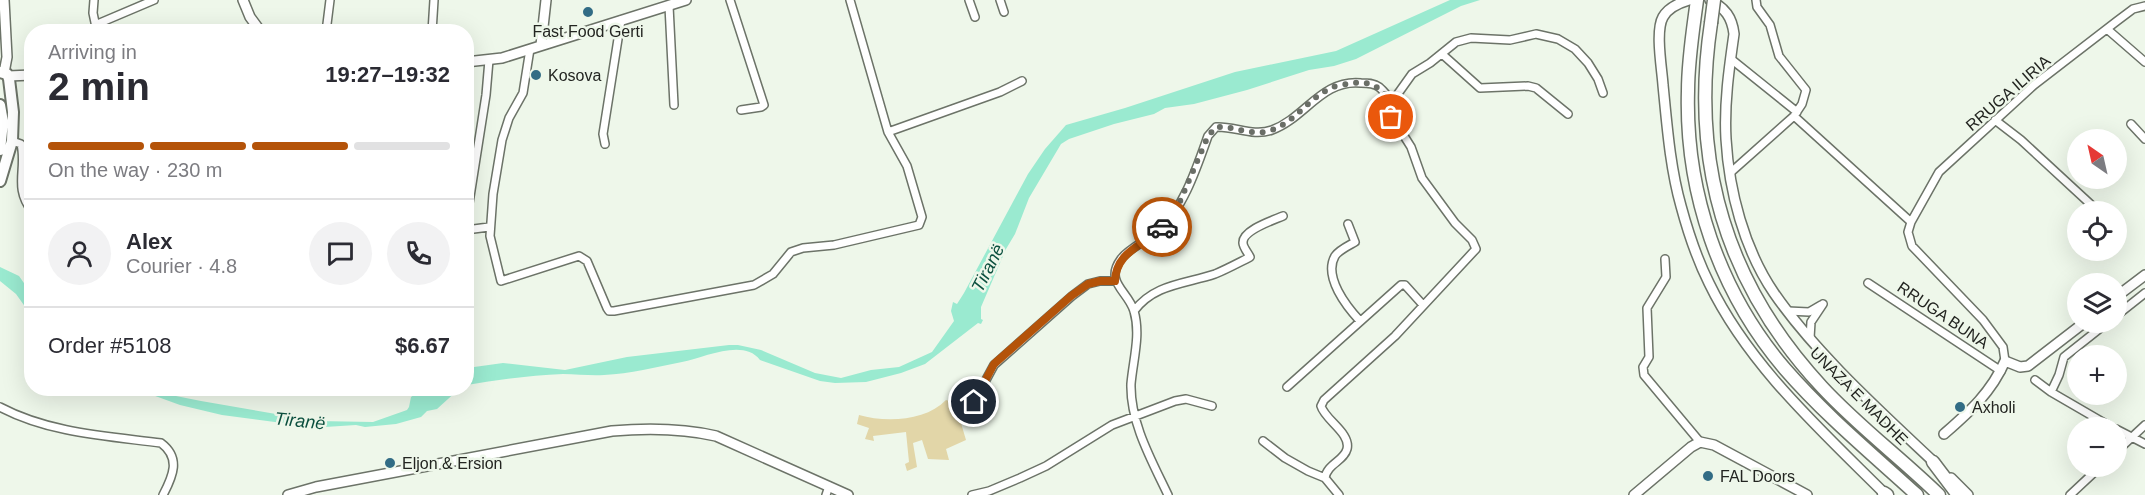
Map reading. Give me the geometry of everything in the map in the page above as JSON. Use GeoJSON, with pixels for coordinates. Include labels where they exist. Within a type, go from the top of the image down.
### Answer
{"type":"FeatureCollection","features":[{"type":"Feature","properties":{"kind":"highway","name":"UNAZA E MADHE"},"geometry":{"type":"LineString","coordinates":[[1697,0],[1688,91],[1692,161],[1704,217],[1725,274],[1750,322],[1785,368],[1820,406],[1917,495]]}},
{"type":"Feature","properties":{"kind":"highway","name":"UNAZA E MADHE"},"geometry":{"type":"LineString","coordinates":[[1714,0],[1704,89],[1707,147],[1721,213],[1731,244],[1745,275],[1770,322],[1789,350],[1832,396],[1939,495]]}},
{"type":"Feature","properties":{"kind":"highway"},"geometry":{"type":"LineString","coordinates":[[1934,462],[1958,495]]}},
{"type":"Feature","properties":{"kind":"main road"},"geometry":{"type":"LineString","coordinates":[[0,181],[12,141],[13,105],[3,77],[7,57],[4,0]]}},
{"type":"Feature","properties":{"kind":"main road"},"geometry":{"type":"LineString","coordinates":[[243,0],[255,24]]}},
{"type":"Feature","properties":{"kind":"main road"},"geometry":{"type":"LineString","coordinates":[[541,45],[546,0]]}},
{"type":"Feature","properties":{"kind":"main road"},"geometry":{"type":"LineString","coordinates":[[1689,0],[1669,9],[1663,17],[1660,26],[1660,55],[1670,144],[1680,205],[1701,265],[1725,312],[1756,357],[1827,436],[1886,494]]}},
{"type":"Feature","properties":{"kind":"main road"},"geometry":{"type":"LineString","coordinates":[[1710,0],[1720,5],[1729,14],[1734,34],[1726,110],[1730,173],[1741,222],[1756,262],[1773,292],[1809,338],[1968,495]]}},
{"type":"Feature","properties":{"kind":"main road"},"geometry":{"type":"LineString","coordinates":[[474,61],[489,60],[531,48],[682,1]]}},
{"type":"Feature","properties":{"kind":"main road"},"geometry":{"type":"LineString","coordinates":[[3,77],[24,76]]}},
{"type":"Feature","properties":{"kind":"main road"},"geometry":{"type":"LineString","coordinates":[[0,105],[3,122],[0,150]]}},
{"type":"Feature","properties":{"kind":"main road"},"geometry":{"type":"LineString","coordinates":[[2127,289],[2145,275]]}},
{"type":"Feature","properties":{"kind":"main road"},"geometry":{"type":"LineString","coordinates":[[2005,361],[2020,367],[2028,366],[2071,333]]}},
{"type":"Feature","properties":{"kind":"main road","name":"RRUGA BUNA"},"geometry":{"type":"LineString","coordinates":[[1944,434],[1979,404],[2005,361]]}},
{"type":"Feature","properties":{"kind":"main road"},"geometry":{"type":"LineString","coordinates":[[288,495],[316,487],[612,431],[639,429],[696,431],[716,436],[827,490],[849,495]]}},
{"type":"Feature","properties":{"kind":"main road"},"geometry":{"type":"LineString","coordinates":[[1634,495],[1700,442],[1714,445],[1807,495]]}},
{"type":"Feature","properties":{"kind":"street"},"geometry":{"type":"LineString","coordinates":[[93,0],[96,24]]}},
{"type":"Feature","properties":{"kind":"street"},"geometry":{"type":"LineString","coordinates":[[104,24],[154,0]]}},
{"type":"Feature","properties":{"kind":"street"},"geometry":{"type":"LineString","coordinates":[[327,24],[330,0]]}},
{"type":"Feature","properties":{"kind":"street"},"geometry":{"type":"LineString","coordinates":[[432,24],[434,0]]}},
{"type":"Feature","properties":{"kind":"street"},"geometry":{"type":"LineString","coordinates":[[730,0],[764,105],[741,110]]}},
{"type":"Feature","properties":{"kind":"street"},"geometry":{"type":"LineString","coordinates":[[531,48],[523,93],[509,118],[502,140],[489,227],[501,281],[579,256],[587,261],[607,308],[609,311],[614,311],[754,285],[773,274],[791,252],[802,248],[834,245],[919,225],[921,217],[907,166],[888,132],[850,0]]}},
{"type":"Feature","properties":{"kind":"street"},"geometry":{"type":"LineString","coordinates":[[969,0],[975,17]]}},
{"type":"Feature","properties":{"kind":"street"},"geometry":{"type":"LineString","coordinates":[[1000,0],[1004,12]]}},
{"type":"Feature","properties":{"kind":"street"},"geometry":{"type":"LineString","coordinates":[[1730,173],[1795,114],[1802,104],[1806,90],[1779,56],[1770,25],[1757,7],[1756,0]]}},
{"type":"Feature","properties":{"kind":"street"},"geometry":{"type":"LineString","coordinates":[[2133,9],[2138,0]]}},
{"type":"Feature","properties":{"kind":"street"},"geometry":{"type":"LineString","coordinates":[[669,6],[674,105]]}},
{"type":"Feature","properties":{"kind":"street","name":"RRUGA ILIRIA"},"geometry":{"type":"LineString","coordinates":[[1911,222],[1939,172],[1995,120],[2034,85],[2133,9],[2145,6]]}},
{"type":"Feature","properties":{"kind":"street"},"geometry":{"type":"LineString","coordinates":[[605,144],[603,134],[621,20]]}},
{"type":"Feature","properties":{"kind":"street"},"geometry":{"type":"LineString","coordinates":[[2107,29],[2145,62]]}},
{"type":"Feature","properties":{"kind":"street"},"geometry":{"type":"LineString","coordinates":[[1325,478],[1326,471],[1345,453],[1348,447],[1344,436],[1322,411],[1323,400],[1395,336],[1476,249],[1472,240],[1455,223],[1422,178],[1411,147],[1387,109],[1392,101],[1412,74],[1442,54],[1448,47],[1462,40],[1480,38],[1510,40],[1536,34],[1558,39],[1575,49],[1588,63],[1603,93]]}},
{"type":"Feature","properties":{"kind":"street"},"geometry":{"type":"LineString","coordinates":[[1442,54],[1480,88],[1528,86],[1536,88],[1568,114]]}},
{"type":"Feature","properties":{"kind":"street"},"geometry":{"type":"LineString","coordinates":[[1731,59],[1795,114],[1911,222],[1908,239],[1912,246],[1983,320],[2003,347],[2005,361]]}},
{"type":"Feature","properties":{"kind":"street"},"geometry":{"type":"LineString","coordinates":[[474,171],[489,60]]}},
{"type":"Feature","properties":{"kind":"street"},"geometry":{"type":"LineString","coordinates":[[888,132],[1000,93],[1022,81]]}},
{"type":"Feature","properties":{"kind":"street"},"geometry":{"type":"LineString","coordinates":[[1168,495],[1138,430],[1131,386],[1136,339],[1134,310],[1115,281],[1121,258],[1158,231],[1175,213],[1208,136],[1216,127],[1247,132],[1267,131],[1282,125],[1332,87],[1356,82],[1378,86],[1392,101]]}},
{"type":"Feature","properties":{"kind":"street"},"geometry":{"type":"LineString","coordinates":[[1995,120],[2021,140],[2087,201]]}},
{"type":"Feature","properties":{"kind":"street"},"geometry":{"type":"LineString","coordinates":[[2131,124],[2145,140]]}},
{"type":"Feature","properties":{"kind":"street"},"geometry":{"type":"LineString","coordinates":[[12,141],[21,144],[23,151],[21,190],[24,198]]}},
{"type":"Feature","properties":{"kind":"street"},"geometry":{"type":"LineString","coordinates":[[1134,310],[1141,301],[1170,285],[1216,273],[1250,257],[1243,244],[1244,238],[1252,230],[1283,216]]}},
{"type":"Feature","properties":{"kind":"street"},"geometry":{"type":"LineString","coordinates":[[1348,224],[1355,242],[1337,253],[1333,259],[1333,275],[1342,301],[1360,321]]}},
{"type":"Feature","properties":{"kind":"street"},"geometry":{"type":"LineString","coordinates":[[474,229],[489,227]]}},
{"type":"Feature","properties":{"kind":"street"},"geometry":{"type":"LineString","coordinates":[[1665,259],[1666,277],[1647,308],[1649,357],[1643,367],[1644,375],[1700,442]]}},
{"type":"Feature","properties":{"kind":"street"},"geometry":{"type":"LineString","coordinates":[[974,402],[994,364],[1071,296],[1088,284],[1115,281]]}},
{"type":"Feature","properties":{"kind":"street","name":"RRUGA BUNA"},"geometry":{"type":"LineString","coordinates":[[1868,283],[2001,371]]}},
{"type":"Feature","properties":{"kind":"street"},"geometry":{"type":"LineString","coordinates":[[1287,387],[1401,285],[1405,285],[1423,305]]}},
{"type":"Feature","properties":{"kind":"street"},"geometry":{"type":"LineString","coordinates":[[2127,307],[2145,293]]}},
{"type":"Feature","properties":{"kind":"street"},"geometry":{"type":"LineString","coordinates":[[1788,311],[1809,312],[1823,304],[1811,322],[1809,338]]}},
{"type":"Feature","properties":{"kind":"street"},"geometry":{"type":"LineString","coordinates":[[2051,392],[2064,357],[2094,333]]}},
{"type":"Feature","properties":{"kind":"street"},"geometry":{"type":"LineString","coordinates":[[2035,380],[2051,392],[2095,417]]}},
{"type":"Feature","properties":{"kind":"street"},"geometry":{"type":"LineString","coordinates":[[972,495],[989,491],[1046,466],[1112,425],[1136,418],[1175,401],[1186,399],[1212,406]]}},
{"type":"Feature","properties":{"kind":"street"},"geometry":{"type":"LineString","coordinates":[[0,407],[36,423],[55,428],[161,443],[169,449],[174,465],[163,495]]}},
{"type":"Feature","properties":{"kind":"street"},"geometry":{"type":"LineString","coordinates":[[2127,442],[2145,425]]}},
{"type":"Feature","properties":{"kind":"street"},"geometry":{"type":"LineString","coordinates":[[2127,436],[2145,444]]}},
{"type":"Feature","properties":{"kind":"street"},"geometry":{"type":"LineString","coordinates":[[1263,441],[1285,458],[1325,478],[1339,495]]}},
{"type":"Feature","properties":{"kind":"street"},"geometry":{"type":"LineString","coordinates":[[2070,495],[2089,477]]}},
{"type":"Feature","properties":{"kind":"shaded area"},"geometry":{"type":"Polygon","coordinates":[[[946,400],[955,403],[966,440],[946,449],[949,460],[928,459],[922,440],[913,443],[917,467],[907,471],[905,464],[909,462],[906,432],[873,436],[874,441],[865,439],[869,428],[857,424],[859,415],[881,419],[917,416],[938,407],[946,400]]]}},
{"type":"Feature","properties":{"kind":"water","name":"Tiranë"},"geometry":{"type":"Polygon","coordinates":[[[1450,0],[1480,0],[1461,6],[1356,59],[1334,66],[1309,70],[1194,104],[1165,108],[1154,114],[1069,139],[1061,144],[1029,198],[1015,234],[1006,249],[981,307],[981,319],[983,320],[981,324],[978,323],[925,364],[866,382],[835,383],[820,381],[760,360],[744,350],[734,350],[624,373],[539,375],[474,384],[474,367],[503,363],[565,370],[627,357],[729,345],[761,350],[815,373],[841,378],[871,370],[899,367],[932,352],[954,321],[951,311],[953,302],[957,304],[964,293],[1028,174],[1045,149],[1066,125],[1235,72],[1336,51],[1450,0]]]}},
{"type":"Feature","properties":{"kind":"water"},"geometry":{"type":"Polygon","coordinates":[[[0,267],[19,276],[24,283],[24,305],[16,294],[0,281],[0,267]]]}},
{"type":"Feature","properties":{"kind":"water","name":"Tiranë"},"geometry":{"type":"Polygon","coordinates":[[[155,396],[176,396],[317,421],[373,422],[407,410],[412,396],[451,396],[437,409],[427,411],[421,417],[396,424],[365,427],[356,425],[305,426],[222,415],[180,405],[155,396]]]}},
{"type":"Feature","properties":{"kind":"way so far"},"geometry":{"type":"LineString","coordinates":[[1162,227],[1175,213],[1208,136],[1216,127],[1247,132],[1275,129],[1304,110],[1326,90],[1356,82],[1378,86],[1392,101],[1387,109],[1391,117]]}},
{"type":"Feature","properties":{"kind":"place","name":"Fast Food Gerti"},"geometry":{"type":"Point","coordinates":[588,12]}},
{"type":"Feature","properties":{"kind":"place","name":"Kosova"},"geometry":{"type":"Point","coordinates":[536,75]}},
{"type":"Feature","properties":{"kind":"place","name":"Axholi"},"geometry":{"type":"Point","coordinates":[1960,407]}},
{"type":"Feature","properties":{"kind":"place","name":"Eljon & Ersion"},"geometry":{"type":"Point","coordinates":[390,463]}},
{"type":"Feature","properties":{"kind":"place","name":"FAL Doors"},"geometry":{"type":"Point","coordinates":[1708,476]}},
{"type":"Feature","properties":{"kind":"route"},"geometry":{"type":"LineString","coordinates":[[974,402],[994,364],[1040,326],[1071,296],[1088,284],[1115,281],[1121,258],[1162,227]]}}]}
